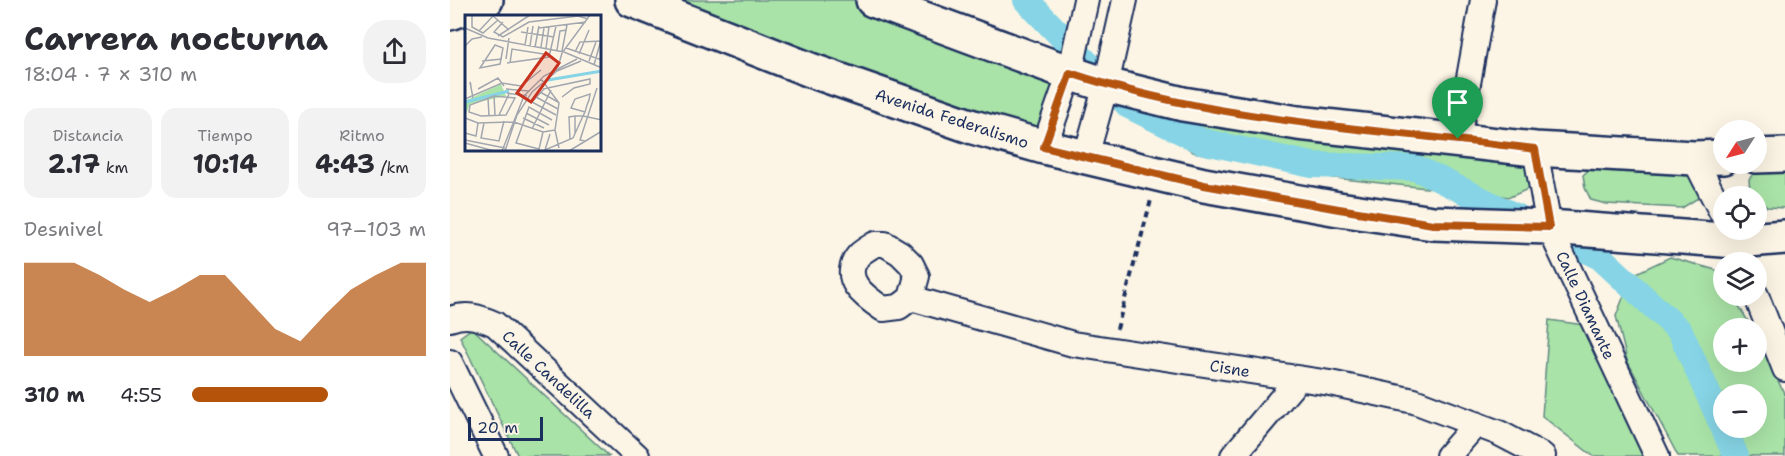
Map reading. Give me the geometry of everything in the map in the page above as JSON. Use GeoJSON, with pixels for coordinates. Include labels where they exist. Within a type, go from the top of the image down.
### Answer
{"type":"FeatureCollection","features":[{"type":"Feature","properties":{"kind":"street"},"geometry":{"type":"LineString","coordinates":[[450,13],[486,0]]}},
{"type":"Feature","properties":{"kind":"street","name":"Avenida Federalismo"},"geometry":{"type":"LineString","coordinates":[[632,0],[813,71],[973,127],[1044,147],[1249,193],[1433,224],[1549,227],[1713,236]]}},
{"type":"Feature","properties":{"kind":"street"},"geometry":{"type":"LineString","coordinates":[[873,0],[1070,73],[1106,85],[1183,104],[1298,123],[1535,149],[1709,158],[1718,186]]}},
{"type":"Feature","properties":{"kind":"street"},"geometry":{"type":"LineString","coordinates":[[1044,147],[1070,73],[1086,0]]}},
{"type":"Feature","properties":{"kind":"street"},"geometry":{"type":"LineString","coordinates":[[1086,156],[1106,85],[1125,0]]}},
{"type":"Feature","properties":{"kind":"street"},"geometry":{"type":"LineString","coordinates":[[1458,139],[1482,0]]}},
{"type":"Feature","properties":{"kind":"street","name":"Calle Diamante"},"geometry":{"type":"LineString","coordinates":[[1535,149],[1549,227],[1657,456]]}},
{"type":"Feature","properties":{"kind":"street"},"geometry":{"type":"LineString","coordinates":[[1767,156],[1785,155]]}},
{"type":"Feature","properties":{"kind":"street","name":"Avenida Federalismo"},"geometry":{"type":"LineString","coordinates":[[1767,237],[1785,237]]}},
{"type":"Feature","properties":{"kind":"street","name":"Cisne"},"geometry":{"type":"LineString","coordinates":[[911,298],[1073,344],[1330,383],[1414,401],[1499,433],[1543,456]]}},
{"type":"Feature","properties":{"kind":"street"},"geometry":{"type":"LineString","coordinates":[[1760,306],[1785,369]]}},
{"type":"Feature","properties":{"kind":"street","name":"Calle Candelilla"},"geometry":{"type":"LineString","coordinates":[[450,320],[469,315],[495,324],[637,456]]}},
{"type":"Feature","properties":{"kind":"street"},"geometry":{"type":"LineString","coordinates":[[450,362],[496,456]]}},
{"type":"Feature","properties":{"kind":"street"},"geometry":{"type":"LineString","coordinates":[[1233,456],[1298,379]]}},
{"type":"Feature","properties":{"kind":"street"},"geometry":{"type":"LineString","coordinates":[[1448,456],[1476,424]]}},
{"type":"Feature","properties":{"kind":"path"},"geometry":{"type":"LineString","coordinates":[[1112,350],[1158,173]]}},
{"type":"Feature","properties":{"kind":"green space"},"geometry":{"type":"Polygon","coordinates":[[[634,0],[874,0],[1069,74],[1044,147],[634,0]]]}},
{"type":"Feature","properties":{"kind":"green space"},"geometry":{"type":"Polygon","coordinates":[[[1203,118],[1523,157],[1533,179],[1528,189],[1510,197],[1334,178],[1193,152],[1180,142],[1178,122],[1203,118]]]}},
{"type":"Feature","properties":{"kind":"green space"},"geometry":{"type":"Polygon","coordinates":[[[1686,166],[1701,191],[1698,198],[1682,208],[1606,204],[1591,200],[1585,188],[1583,175],[1592,167],[1686,166]]]}},
{"type":"Feature","properties":{"kind":"green space"},"geometry":{"type":"Polygon","coordinates":[[[1785,168],[1785,208],[1767,207],[1767,186],[1750,186],[1749,179],[1753,174],[1767,174],[1767,169],[1785,168]]]}},
{"type":"Feature","properties":{"kind":"green space"},"geometry":{"type":"Polygon","coordinates":[[[1670,257],[1713,269],[1713,306],[1739,306],[1746,318],[1713,318],[1713,372],[1767,372],[1767,358],[1785,395],[1785,456],[1678,456],[1627,360],[1616,316],[1632,275],[1670,257]]]}},
{"type":"Feature","properties":{"kind":"green space"},"geometry":{"type":"Polygon","coordinates":[[[1549,320],[1584,325],[1648,456],[1593,456],[1542,416],[1549,320]]]}},
{"type":"Feature","properties":{"kind":"green space"},"geometry":{"type":"Polygon","coordinates":[[[472,328],[609,456],[518,456],[460,337],[472,328]]]}},
{"type":"Feature","properties":{"kind":"waterway"},"geometry":{"type":"LineString","coordinates":[[1026,0],[1129,106],[1201,141],[1312,165],[1416,168],[1600,257],[1680,331],[1736,456]]}},
{"type":"Feature","properties":{"kind":"route"},"geometry":{"type":"LineString","coordinates":[[1070,73],[1106,85],[1183,104],[1298,123],[1458,139],[1535,149],[1549,227],[1433,224],[1204,185],[1044,147],[1070,73]]}}]}
